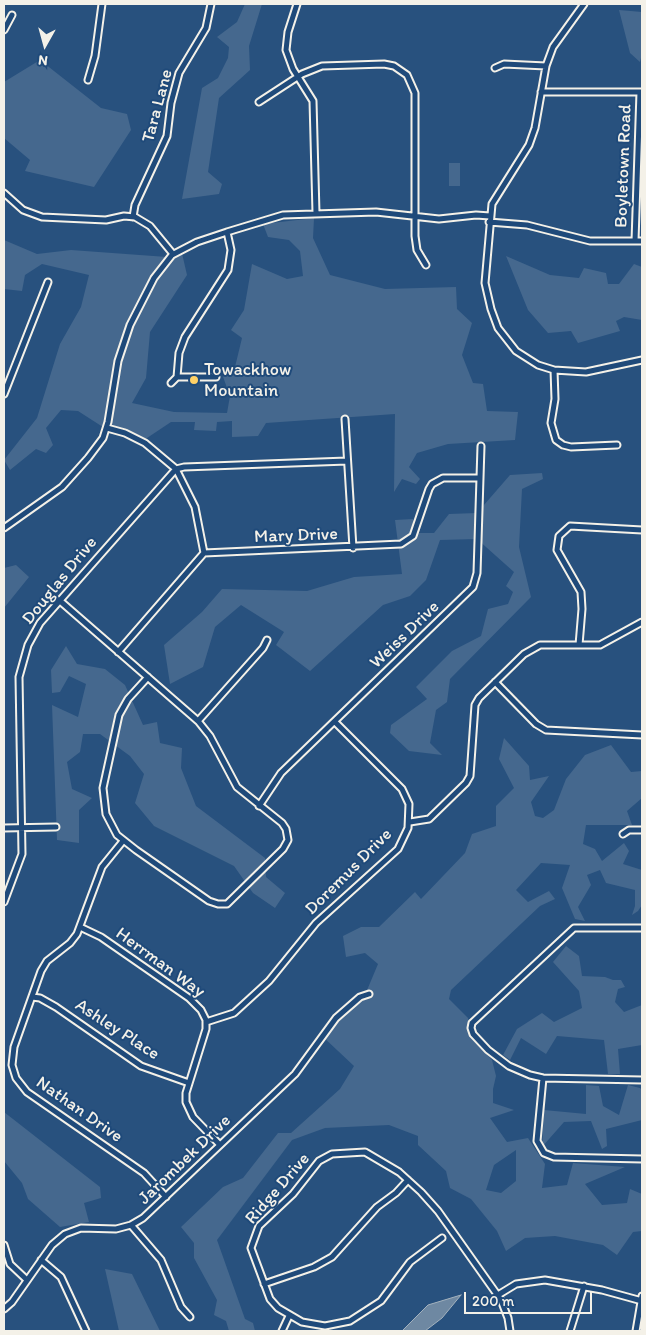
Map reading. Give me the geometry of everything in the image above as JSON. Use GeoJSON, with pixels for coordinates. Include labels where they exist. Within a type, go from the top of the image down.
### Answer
{"type":"FeatureCollection","features":[{"type":"Feature","properties":{"kind":"street"},"geometry":{"type":"LineString","coordinates":[[88,80],[95,56],[102,4]]}},
{"type":"Feature","properties":{"kind":"street","name":"Tara Lane"},"geometry":{"type":"LineString","coordinates":[[133,216],[135,205],[167,136],[179,73],[206,28],[211,4]]}},
{"type":"Feature","properties":{"kind":"street"},"geometry":{"type":"LineString","coordinates":[[297,4],[286,44],[289,61],[313,101],[316,214]]}},
{"type":"Feature","properties":{"kind":"street"},"geometry":{"type":"LineString","coordinates":[[584,4],[558,37],[546,66],[529,145],[496,194],[490,216],[485,283],[494,320],[510,344],[522,356],[538,365],[554,370],[592,372],[642,360]]}},
{"type":"Feature","properties":{"kind":"street"},"geometry":{"type":"LineString","coordinates":[[4,30],[12,15]]}},
{"type":"Feature","properties":{"kind":"street"},"geometry":{"type":"LineString","coordinates":[[259,102],[314,69],[343,64],[384,64],[394,66],[407,75],[416,93],[416,250],[426,265]]}},
{"type":"Feature","properties":{"kind":"street"},"geometry":{"type":"LineString","coordinates":[[495,68],[504,64],[546,66]]}},
{"type":"Feature","properties":{"kind":"street"},"geometry":{"type":"LineString","coordinates":[[541,92],[641,92]]}},
{"type":"Feature","properties":{"kind":"street","name":"Boyletown Road"},"geometry":{"type":"LineString","coordinates":[[635,241],[641,92]]}},
{"type":"Feature","properties":{"kind":"street"},"geometry":{"type":"LineString","coordinates":[[4,193],[23,210],[51,219],[106,220],[133,216],[150,226],[173,254]]}},
{"type":"Feature","properties":{"kind":"street"},"geometry":{"type":"LineString","coordinates":[[4,528],[62,487],[88,458],[107,428],[115,375],[130,325],[154,278],[173,254],[198,242],[271,217],[376,212],[439,219],[476,215],[490,216]]}},
{"type":"Feature","properties":{"kind":"street"},"geometry":{"type":"LineString","coordinates":[[490,222],[534,227],[590,241],[642,240]]}},
{"type":"Feature","properties":{"kind":"street"},"geometry":{"type":"LineString","coordinates":[[171,383],[177,377],[179,353],[184,337],[228,270],[231,250],[227,232]]}},
{"type":"Feature","properties":{"kind":"street"},"geometry":{"type":"LineString","coordinates":[[4,394],[48,282]]}},
{"type":"Feature","properties":{"kind":"street"},"geometry":{"type":"LineString","coordinates":[[554,370],[555,399],[551,423],[553,435],[558,442],[571,447],[617,445]]}},
{"type":"Feature","properties":{"kind":"street"},"geometry":{"type":"LineString","coordinates":[[177,377],[216,377]]}},
{"type":"Feature","properties":{"kind":"street"},"geometry":{"type":"LineString","coordinates":[[345,419],[353,548]]}},
{"type":"Feature","properties":{"kind":"street"},"geometry":{"type":"LineString","coordinates":[[107,428],[140,440],[176,469],[182,477],[195,507],[204,553],[118,652]]}},
{"type":"Feature","properties":{"kind":"street","name":"Weiss Drive"},"geometry":{"type":"LineString","coordinates":[[259,806],[281,773],[473,587],[477,573],[481,446]]}},
{"type":"Feature","properties":{"kind":"street"},"geometry":{"type":"LineString","coordinates":[[176,469],[193,466],[347,461]]}},
{"type":"Feature","properties":{"kind":"street","name":"Douglas Drive"},"geometry":{"type":"LineString","coordinates":[[4,902],[21,860],[19,677],[24,656],[33,634],[60,600],[176,469]]}},
{"type":"Feature","properties":{"kind":"street","name":"Mary Drive"},"geometry":{"type":"LineString","coordinates":[[204,553],[396,546],[407,542],[413,536],[432,484],[442,478],[480,478]]}},
{"type":"Feature","properties":{"kind":"street"},"geometry":{"type":"LineString","coordinates":[[578,645],[582,609],[581,592],[557,550],[559,536],[570,526],[642,530]]}},
{"type":"Feature","properties":{"kind":"street"},"geometry":{"type":"LineString","coordinates":[[60,600],[118,652],[148,677],[198,721],[210,736],[236,787],[285,826],[288,831],[288,842],[277,856],[227,904],[209,901],[123,841],[113,830],[106,814],[103,788],[119,715],[128,699],[148,677]]}},
{"type":"Feature","properties":{"kind":"street"},"geometry":{"type":"LineString","coordinates":[[410,822],[424,822],[431,818],[468,781],[471,764],[474,708],[479,698],[524,654],[534,647],[546,644],[578,645],[605,643],[642,622]]}},
{"type":"Feature","properties":{"kind":"street"},"geometry":{"type":"LineString","coordinates":[[198,721],[263,648],[267,640]]}},
{"type":"Feature","properties":{"kind":"street"},"geometry":{"type":"LineString","coordinates":[[495,682],[536,724],[546,730],[642,735]]}},
{"type":"Feature","properties":{"kind":"street","name":"Doremus Drive"},"geometry":{"type":"LineString","coordinates":[[206,1022],[234,1013],[269,981],[316,923],[398,849],[410,822],[409,804],[402,789],[335,722]]}},
{"type":"Feature","properties":{"kind":"street"},"geometry":{"type":"LineString","coordinates":[[4,828],[56,827]]}},
{"type":"Feature","properties":{"kind":"street"},"geometry":{"type":"LineString","coordinates":[[624,834],[628,830],[642,830]]}},
{"type":"Feature","properties":{"kind":"street"},"geometry":{"type":"LineString","coordinates":[[80,928],[102,867],[108,857],[123,841]]}},
{"type":"Feature","properties":{"kind":"street","name":"Herrman Way"},"geometry":{"type":"LineString","coordinates":[[80,928],[102,937],[189,998],[201,1010],[206,1022],[205,1038],[189,1084],[186,1099],[190,1112],[220,1146]]}},
{"type":"Feature","properties":{"kind":"street","name":"Nathan Drive"},"geometry":{"type":"LineString","coordinates":[[80,928],[70,943],[43,966],[12,1053],[12,1068],[19,1084],[27,1092],[144,1173],[166,1197]]}},
{"type":"Feature","properties":{"kind":"street"},"geometry":{"type":"LineString","coordinates":[[642,928],[574,928],[479,1016],[472,1023],[471,1028],[473,1034],[488,1050],[519,1071],[543,1078],[642,1080]]}},
{"type":"Feature","properties":{"kind":"street","name":"Jarombek Drive"},"geometry":{"type":"LineString","coordinates":[[4,1309],[12,1302],[58,1239],[70,1231],[81,1228],[116,1229],[131,1225],[143,1218],[295,1074],[336,1018],[360,997],[369,994]]}},
{"type":"Feature","properties":{"kind":"street","name":"Ashley Place"},"geometry":{"type":"LineString","coordinates":[[32,997],[40,998],[56,1007],[141,1066],[189,1084]]}},
{"type":"Feature","properties":{"kind":"street"},"geometry":{"type":"LineString","coordinates":[[543,1078],[537,1141],[544,1153],[554,1157],[642,1159]]}},
{"type":"Feature","properties":{"kind":"street","name":"Ridge Drive"},"geometry":{"type":"LineString","coordinates":[[442,1238],[410,1262],[381,1301],[343,1324],[313,1326],[289,1316],[274,1304],[251,1251],[256,1231],[262,1222],[293,1194],[322,1158],[332,1154],[362,1151],[376,1157],[408,1180],[438,1211],[506,1308],[510,1331]]}},
{"type":"Feature","properties":{"kind":"street"},"geometry":{"type":"LineString","coordinates":[[264,1284],[314,1267],[332,1257],[377,1207],[396,1193],[408,1180]]}},
{"type":"Feature","properties":{"kind":"street"},"geometry":{"type":"LineString","coordinates":[[131,1225],[161,1260],[181,1307],[190,1317]]}},
{"type":"Feature","properties":{"kind":"street"},"geometry":{"type":"LineString","coordinates":[[4,1245],[10,1264],[27,1280]]}},
{"type":"Feature","properties":{"kind":"street"},"geometry":{"type":"LineString","coordinates":[[41,1260],[53,1268],[64,1282],[86,1331]]}},
{"type":"Feature","properties":{"kind":"street"},"geometry":{"type":"LineString","coordinates":[[498,1295],[516,1284],[533,1281],[554,1281],[642,1299],[636,1331]]}},
{"type":"Feature","properties":{"kind":"street"},"geometry":{"type":"LineString","coordinates":[[570,1331],[584,1286]]}},
{"type":"Feature","properties":{"kind":"street"},"geometry":{"type":"LineString","coordinates":[[282,1331],[289,1316]]}},
{"type":"Feature","properties":{"kind":"street"},"geometry":{"type":"LineString","coordinates":[[343,1324],[345,1331]]}},
{"type":"Feature","properties":{"kind":"shaded area"},"geometry":{"type":"Polygon","coordinates":[[[245,4],[262,4],[249,46],[250,70],[219,98],[208,172],[222,184],[219,194],[182,199],[202,88],[218,78],[228,58],[229,47],[217,37],[237,22],[245,4]]]}},
{"type":"Feature","properties":{"kind":"shaded area"},"geometry":{"type":"Polygon","coordinates":[[[619,10],[642,12],[642,54],[640,62],[630,53],[619,10]]]}},
{"type":"Feature","properties":{"kind":"shaded area"},"geometry":{"type":"Polygon","coordinates":[[[40,60],[101,108],[127,114],[131,130],[94,187],[25,171],[30,160],[4,138],[4,82],[40,60]]]}},
{"type":"Feature","properties":{"kind":"shaded area"},"geometry":{"type":"Polygon","coordinates":[[[449,163],[460,163],[460,186],[449,186],[449,163]]]}},
{"type":"Feature","properties":{"kind":"shaded area"},"geometry":{"type":"Polygon","coordinates":[[[314,218],[313,238],[330,275],[385,289],[456,287],[457,309],[472,323],[462,355],[473,383],[483,384],[487,411],[518,412],[515,440],[448,444],[417,453],[409,467],[420,479],[416,484],[402,479],[394,492],[395,414],[266,423],[258,436],[232,437],[232,421],[217,422],[216,431],[194,430],[195,422],[171,422],[141,442],[106,429],[78,411],[61,410],[46,428],[53,445],[46,453],[36,449],[10,470],[4,460],[37,418],[60,344],[81,307],[89,275],[42,264],[25,275],[22,291],[4,289],[4,240],[37,254],[71,250],[167,257],[181,249],[187,275],[150,332],[146,378],[132,403],[174,412],[227,413],[230,396],[222,374],[235,367],[242,338],[231,330],[244,310],[252,264],[287,279],[303,276],[300,251],[289,240],[268,237],[263,224],[314,218]]]}},
{"type":"Feature","properties":{"kind":"shaded area"},"geometry":{"type":"Polygon","coordinates":[[[506,256],[550,275],[579,278],[584,268],[606,273],[608,284],[619,284],[634,264],[642,267],[642,320],[624,317],[616,321],[620,331],[578,343],[571,331],[548,333],[528,310],[506,256]]]}},
{"type":"Feature","properties":{"kind":"shaded area"},"geometry":{"type":"Polygon","coordinates":[[[542,473],[543,479],[522,489],[519,547],[531,597],[450,679],[447,702],[436,710],[430,743],[442,755],[409,751],[390,733],[391,725],[427,699],[416,687],[452,651],[481,636],[488,609],[508,604],[513,592],[506,586],[514,572],[477,539],[440,540],[426,580],[410,596],[383,605],[310,671],[276,645],[284,632],[241,605],[215,627],[203,667],[170,684],[164,645],[202,612],[222,589],[307,591],[354,577],[402,574],[395,520],[413,519],[415,533],[434,533],[449,514],[477,513],[510,475],[542,473]]]}},
{"type":"Feature","properties":{"kind":"shaded area"},"geometry":{"type":"Polygon","coordinates":[[[16,565],[29,577],[4,608],[4,568],[16,565]]]}},
{"type":"Feature","properties":{"kind":"shaded area"},"geometry":{"type":"Polygon","coordinates":[[[66,646],[77,664],[105,669],[125,685],[143,725],[157,722],[160,743],[182,748],[181,768],[196,806],[265,858],[266,877],[285,893],[275,908],[253,893],[234,866],[154,826],[135,803],[144,774],[130,756],[100,734],[83,734],[80,752],[67,762],[72,789],[92,798],[79,810],[79,843],[57,840],[52,705],[78,717],[86,684],[69,676],[60,692],[52,693],[51,670],[66,646]]]}},
{"type":"Feature","properties":{"kind":"shaded area"},"geometry":{"type":"Polygon","coordinates":[[[504,738],[529,766],[530,780],[549,776],[531,802],[535,816],[543,818],[554,810],[566,779],[585,755],[611,745],[631,772],[642,771],[642,798],[627,811],[632,825],[586,825],[583,844],[595,849],[602,861],[624,843],[629,851],[623,864],[642,870],[642,905],[638,911],[632,915],[635,906],[635,890],[606,883],[600,870],[587,875],[591,885],[578,907],[585,921],[575,919],[562,888],[570,865],[541,863],[516,890],[528,902],[549,891],[555,899],[540,906],[451,990],[449,999],[468,1018],[472,1039],[492,1060],[496,1076],[493,1089],[493,1103],[514,1110],[490,1118],[507,1142],[528,1138],[545,1164],[542,1188],[567,1185],[573,1163],[625,1167],[585,1184],[602,1205],[627,1203],[630,1189],[642,1194],[642,1231],[633,1232],[617,1255],[603,1245],[555,1236],[525,1238],[506,1251],[497,1231],[471,1199],[450,1188],[446,1171],[418,1145],[418,1136],[389,1125],[325,1128],[292,1140],[217,1240],[245,1319],[253,1323],[255,1331],[229,1331],[226,1321],[214,1315],[217,1300],[194,1258],[194,1243],[181,1227],[223,1187],[243,1178],[278,1133],[291,1133],[340,1089],[354,1066],[321,1035],[356,1001],[365,995],[378,964],[365,953],[346,957],[343,936],[361,927],[379,927],[415,892],[421,899],[465,853],[472,834],[496,826],[496,806],[514,788],[499,759],[504,738]],[[516,1150],[494,1165],[486,1190],[501,1193],[516,1181],[516,1150]]]}},
{"type":"Feature","properties":{"kind":"shaded area"},"geometry":{"type":"Polygon","coordinates":[[[566,946],[579,956],[582,976],[621,980],[625,987],[618,989],[615,1002],[624,1012],[642,1005],[642,1045],[618,1049],[620,1074],[608,1074],[604,1040],[557,1036],[546,1054],[521,1038],[510,1060],[503,1055],[517,1029],[542,1013],[554,1022],[582,1008],[579,991],[553,962],[566,946]]]}},
{"type":"Feature","properties":{"kind":"shaded area"},"geometry":{"type":"Polygon","coordinates":[[[586,1085],[599,1086],[603,1106],[619,1115],[628,1085],[640,1088],[642,1090],[642,1120],[606,1129],[607,1146],[602,1149],[591,1121],[564,1122],[542,1147],[544,1110],[586,1114],[586,1085]]]}},
{"type":"Feature","properties":{"kind":"shaded area"},"geometry":{"type":"Polygon","coordinates":[[[4,1112],[100,1187],[101,1198],[84,1203],[89,1222],[60,1227],[28,1199],[22,1183],[4,1161],[4,1112]]]}},
{"type":"Feature","properties":{"kind":"shaded area"},"geometry":{"type":"Polygon","coordinates":[[[105,1269],[132,1274],[160,1331],[119,1331],[105,1269]]]}},
{"type":"Feature","properties":{"kind":"shaded area"},"geometry":{"type":"Polygon","coordinates":[[[461,1295],[442,1318],[425,1331],[402,1331],[428,1305],[461,1295]]]}},
{"type":"Feature","properties":{"kind":"place","name":"Towackhow Mountain"},"geometry":{"type":"Point","coordinates":[194,380]}}]}
